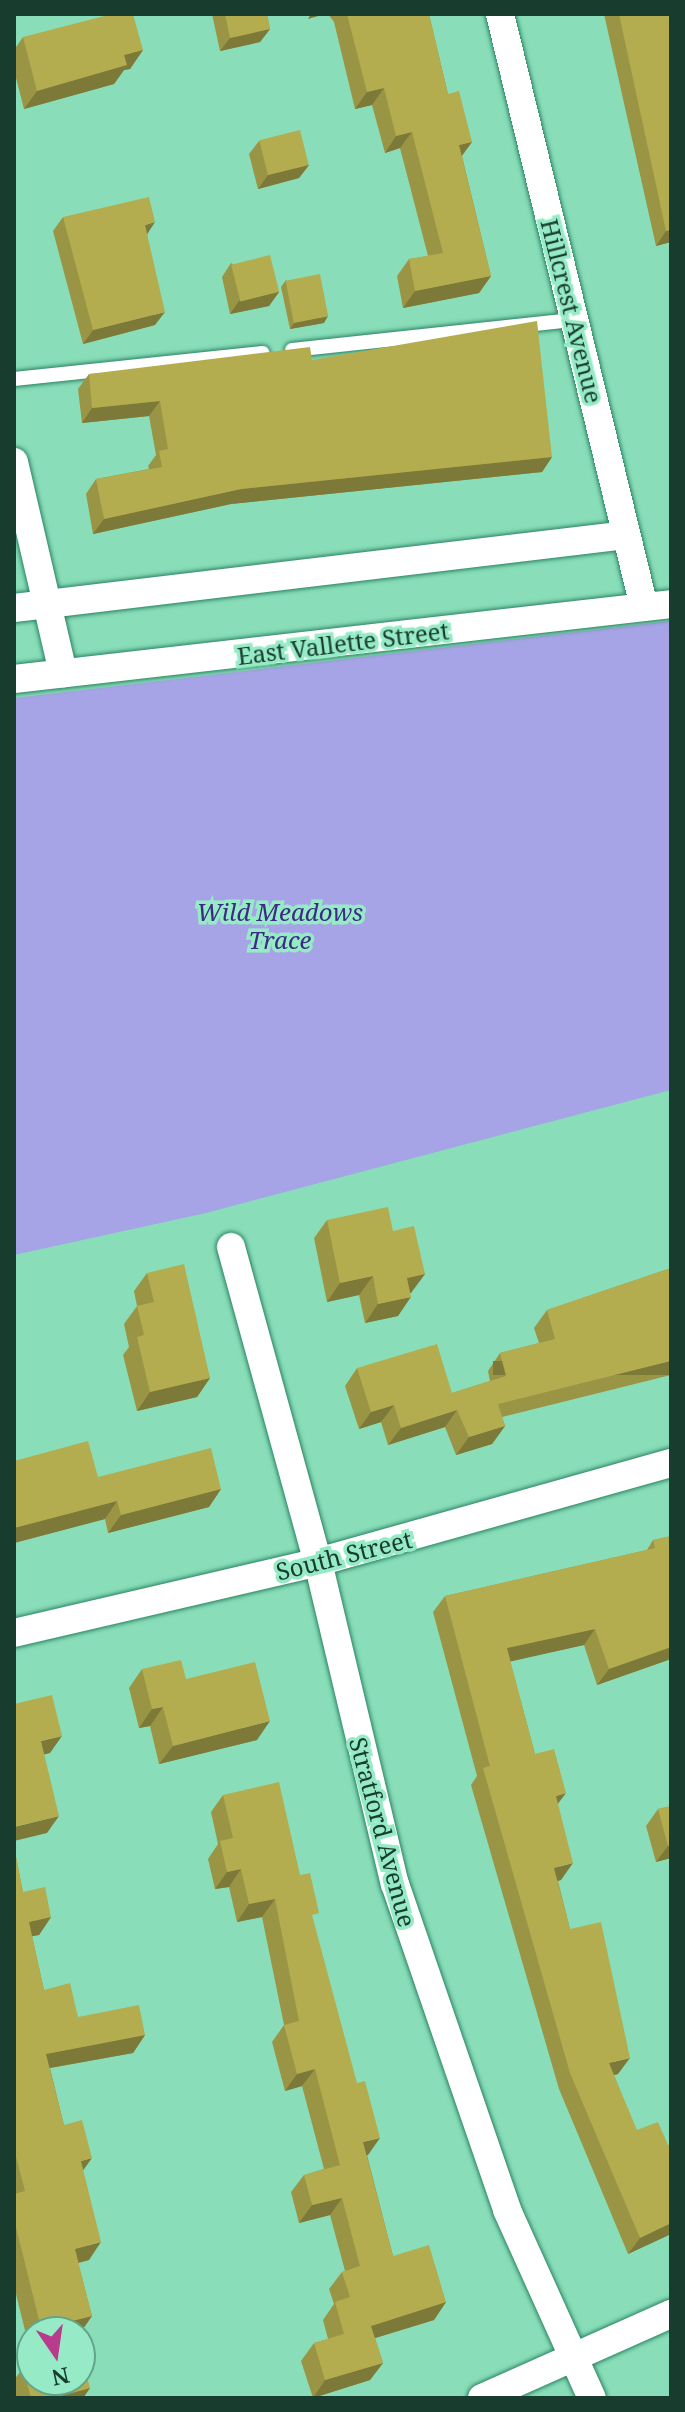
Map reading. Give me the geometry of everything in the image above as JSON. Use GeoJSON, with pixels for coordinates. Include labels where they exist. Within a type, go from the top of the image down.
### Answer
{"type":"FeatureCollection","features":[{"type":"Feature","properties":{"kind":"street","name":"Hillcrest Avenue"},"geometry":{"type":"LineString","coordinates":[[500,14],[626,535],[657,605]]}},
{"type":"Feature","properties":{"kind":"street"},"geometry":{"type":"LineString","coordinates":[[14,462],[63,673]]}},
{"type":"Feature","properties":{"kind":"street"},"geometry":{"type":"LineString","coordinates":[[14,608],[626,535]]}},
{"type":"Feature","properties":{"kind":"street","name":"East Vallette Street"},"geometry":{"type":"LineString","coordinates":[[14,679],[657,605]]}},
{"type":"Feature","properties":{"kind":"street","name":"Stratford Avenue"},"geometry":{"type":"LineString","coordinates":[[231,1247],[318,1562],[403,1912],[453,2068],[567,2358],[592,2398]]}},
{"type":"Feature","properties":{"kind":"street","name":"South Street"},"geometry":{"type":"LineString","coordinates":[[14,1633],[318,1562],[671,1463]]}},
{"type":"Feature","properties":{"kind":"street"},"geometry":{"type":"LineString","coordinates":[[482,2398],[671,2314]]}},
{"type":"Feature","properties":{"kind":"lane"},"geometry":{"type":"LineString","coordinates":[[14,379],[574,320]]}},
{"type":"Feature","properties":{"kind":"green space","name":"Wild Meadows Trace"},"geometry":{"type":"Polygon","coordinates":[[[671,621],[671,1090],[206,1213],[14,1255],[14,698],[671,621]]]}},
{"type":"Feature","properties":{"kind":"building"},"geometry":{"type":"Polygon","coordinates":[[[112,14],[133,14],[143,50],[124,55],[127,65],[37,91],[23,37],[112,14]]]}},
{"type":"Feature","properties":{"kind":"building"},"geometry":{"type":"Polygon","coordinates":[[[225,14],[267,14],[270,29],[230,38],[225,14]]]}},
{"type":"Feature","properties":{"kind":"building"},"geometry":{"type":"Polygon","coordinates":[[[347,14],[429,14],[448,94],[459,91],[472,142],[459,145],[491,276],[415,291],[409,259],[443,253],[412,132],[396,136],[384,88],[367,92],[347,14]]]}},
{"type":"Feature","properties":{"kind":"building"},"geometry":{"type":"Polygon","coordinates":[[[619,14],[668,14],[671,27],[671,230],[666,231],[619,14]]]}},
{"type":"Feature","properties":{"kind":"building"},"geometry":{"type":"Polygon","coordinates":[[[300,130],[309,165],[268,175],[259,140],[300,130]]]}},
{"type":"Feature","properties":{"kind":"building"},"geometry":{"type":"Polygon","coordinates":[[[149,197],[155,222],[145,225],[165,312],[93,330],[63,217],[149,197]]]}},
{"type":"Feature","properties":{"kind":"building"},"geometry":{"type":"Polygon","coordinates":[[[270,255],[279,292],[240,302],[231,265],[270,255]]]}},
{"type":"Feature","properties":{"kind":"building"},"geometry":{"type":"Polygon","coordinates":[[[320,274],[328,316],[294,323],[286,281],[320,274]]]}},
{"type":"Feature","properties":{"kind":"building"},"geometry":{"type":"Polygon","coordinates":[[[537,321],[552,457],[241,489],[104,519],[96,479],[162,467],[159,451],[168,449],[160,401],[92,408],[89,374],[310,347],[312,360],[537,321]]]}},
{"type":"Feature","properties":{"kind":"building"},"geometry":{"type":"Polygon","coordinates":[[[388,1207],[393,1231],[414,1226],[425,1274],[407,1278],[411,1297],[378,1304],[373,1276],[340,1283],[327,1220],[388,1207]]]}},
{"type":"Feature","properties":{"kind":"building"},"geometry":{"type":"Polygon","coordinates":[[[184,1264],[210,1378],[150,1392],[137,1337],[144,1335],[137,1306],[154,1302],[147,1273],[184,1264]]]}},
{"type":"Feature","properties":{"kind":"building"},"geometry":{"type":"Polygon","coordinates":[[[671,1268],[671,1361],[498,1404],[505,1426],[469,1437],[457,1410],[401,1428],[394,1405],[371,1412],[357,1368],[437,1344],[455,1403],[452,1393],[506,1376],[500,1353],[555,1339],[547,1310],[671,1268]]]}},
{"type":"Feature","properties":{"kind":"building"},"geometry":{"type":"Polygon","coordinates":[[[88,1441],[98,1477],[211,1448],[221,1489],[121,1515],[117,1501],[14,1528],[14,1461],[88,1441]]]}},
{"type":"Feature","properties":{"kind":"building"},"geometry":{"type":"Polygon","coordinates":[[[671,1536],[671,1647],[609,1669],[595,1629],[507,1648],[535,1754],[554,1749],[566,1793],[556,1796],[573,1863],[554,1868],[570,1929],[601,1922],[630,2058],[609,2063],[637,2130],[658,2122],[668,2145],[671,2144],[671,2223],[640,2238],[570,2073],[483,1768],[490,1766],[445,1596],[655,1548],[653,1540],[671,1536]]]}},
{"type":"Feature","properties":{"kind":"building"},"geometry":{"type":"Polygon","coordinates":[[[181,1660],[186,1679],[255,1662],[270,1721],[173,1746],[163,1707],[152,1709],[142,1669],[181,1660]]]}},
{"type":"Feature","properties":{"kind":"building"},"geometry":{"type":"Polygon","coordinates":[[[52,1695],[62,1736],[41,1741],[59,1816],[14,1827],[14,1704],[52,1695]]]}},
{"type":"Feature","properties":{"kind":"building"},"geometry":{"type":"Polygon","coordinates":[[[279,1782],[300,1875],[310,1873],[319,1913],[312,1915],[357,2083],[365,2081],[380,2138],[363,2142],[393,2256],[429,2245],[446,2302],[371,2326],[383,2363],[325,2380],[314,2343],[344,2334],[335,2302],[350,2297],[342,2272],[360,2266],[342,2198],[312,2205],[304,2175],[340,2165],[315,2069],[297,2074],[284,2025],[299,2021],[275,1899],[249,1904],[241,1869],[227,1872],[220,1841],[233,1838],[223,1795],[279,1782]]]}},
{"type":"Feature","properties":{"kind":"building"},"geometry":{"type":"Polygon","coordinates":[[[671,1806],[671,1845],[668,1846],[658,1809],[671,1806]]]}},
{"type":"Feature","properties":{"kind":"building"},"geometry":{"type":"Polygon","coordinates":[[[14,1847],[23,1892],[45,1887],[51,1917],[29,1922],[44,1990],[70,1983],[78,2017],[139,2005],[145,2035],[46,2054],[64,2125],[82,2120],[92,2158],[81,2161],[101,2242],[75,2249],[92,2316],[38,2316],[14,2219],[14,2194],[25,2191],[14,2149],[14,1847]]]}},
{"type":"Feature","properties":{"kind":"building"},"geometry":{"type":"Polygon","coordinates":[[[30,2396],[60,2396],[53,2398],[30,2396]]]}}]}
